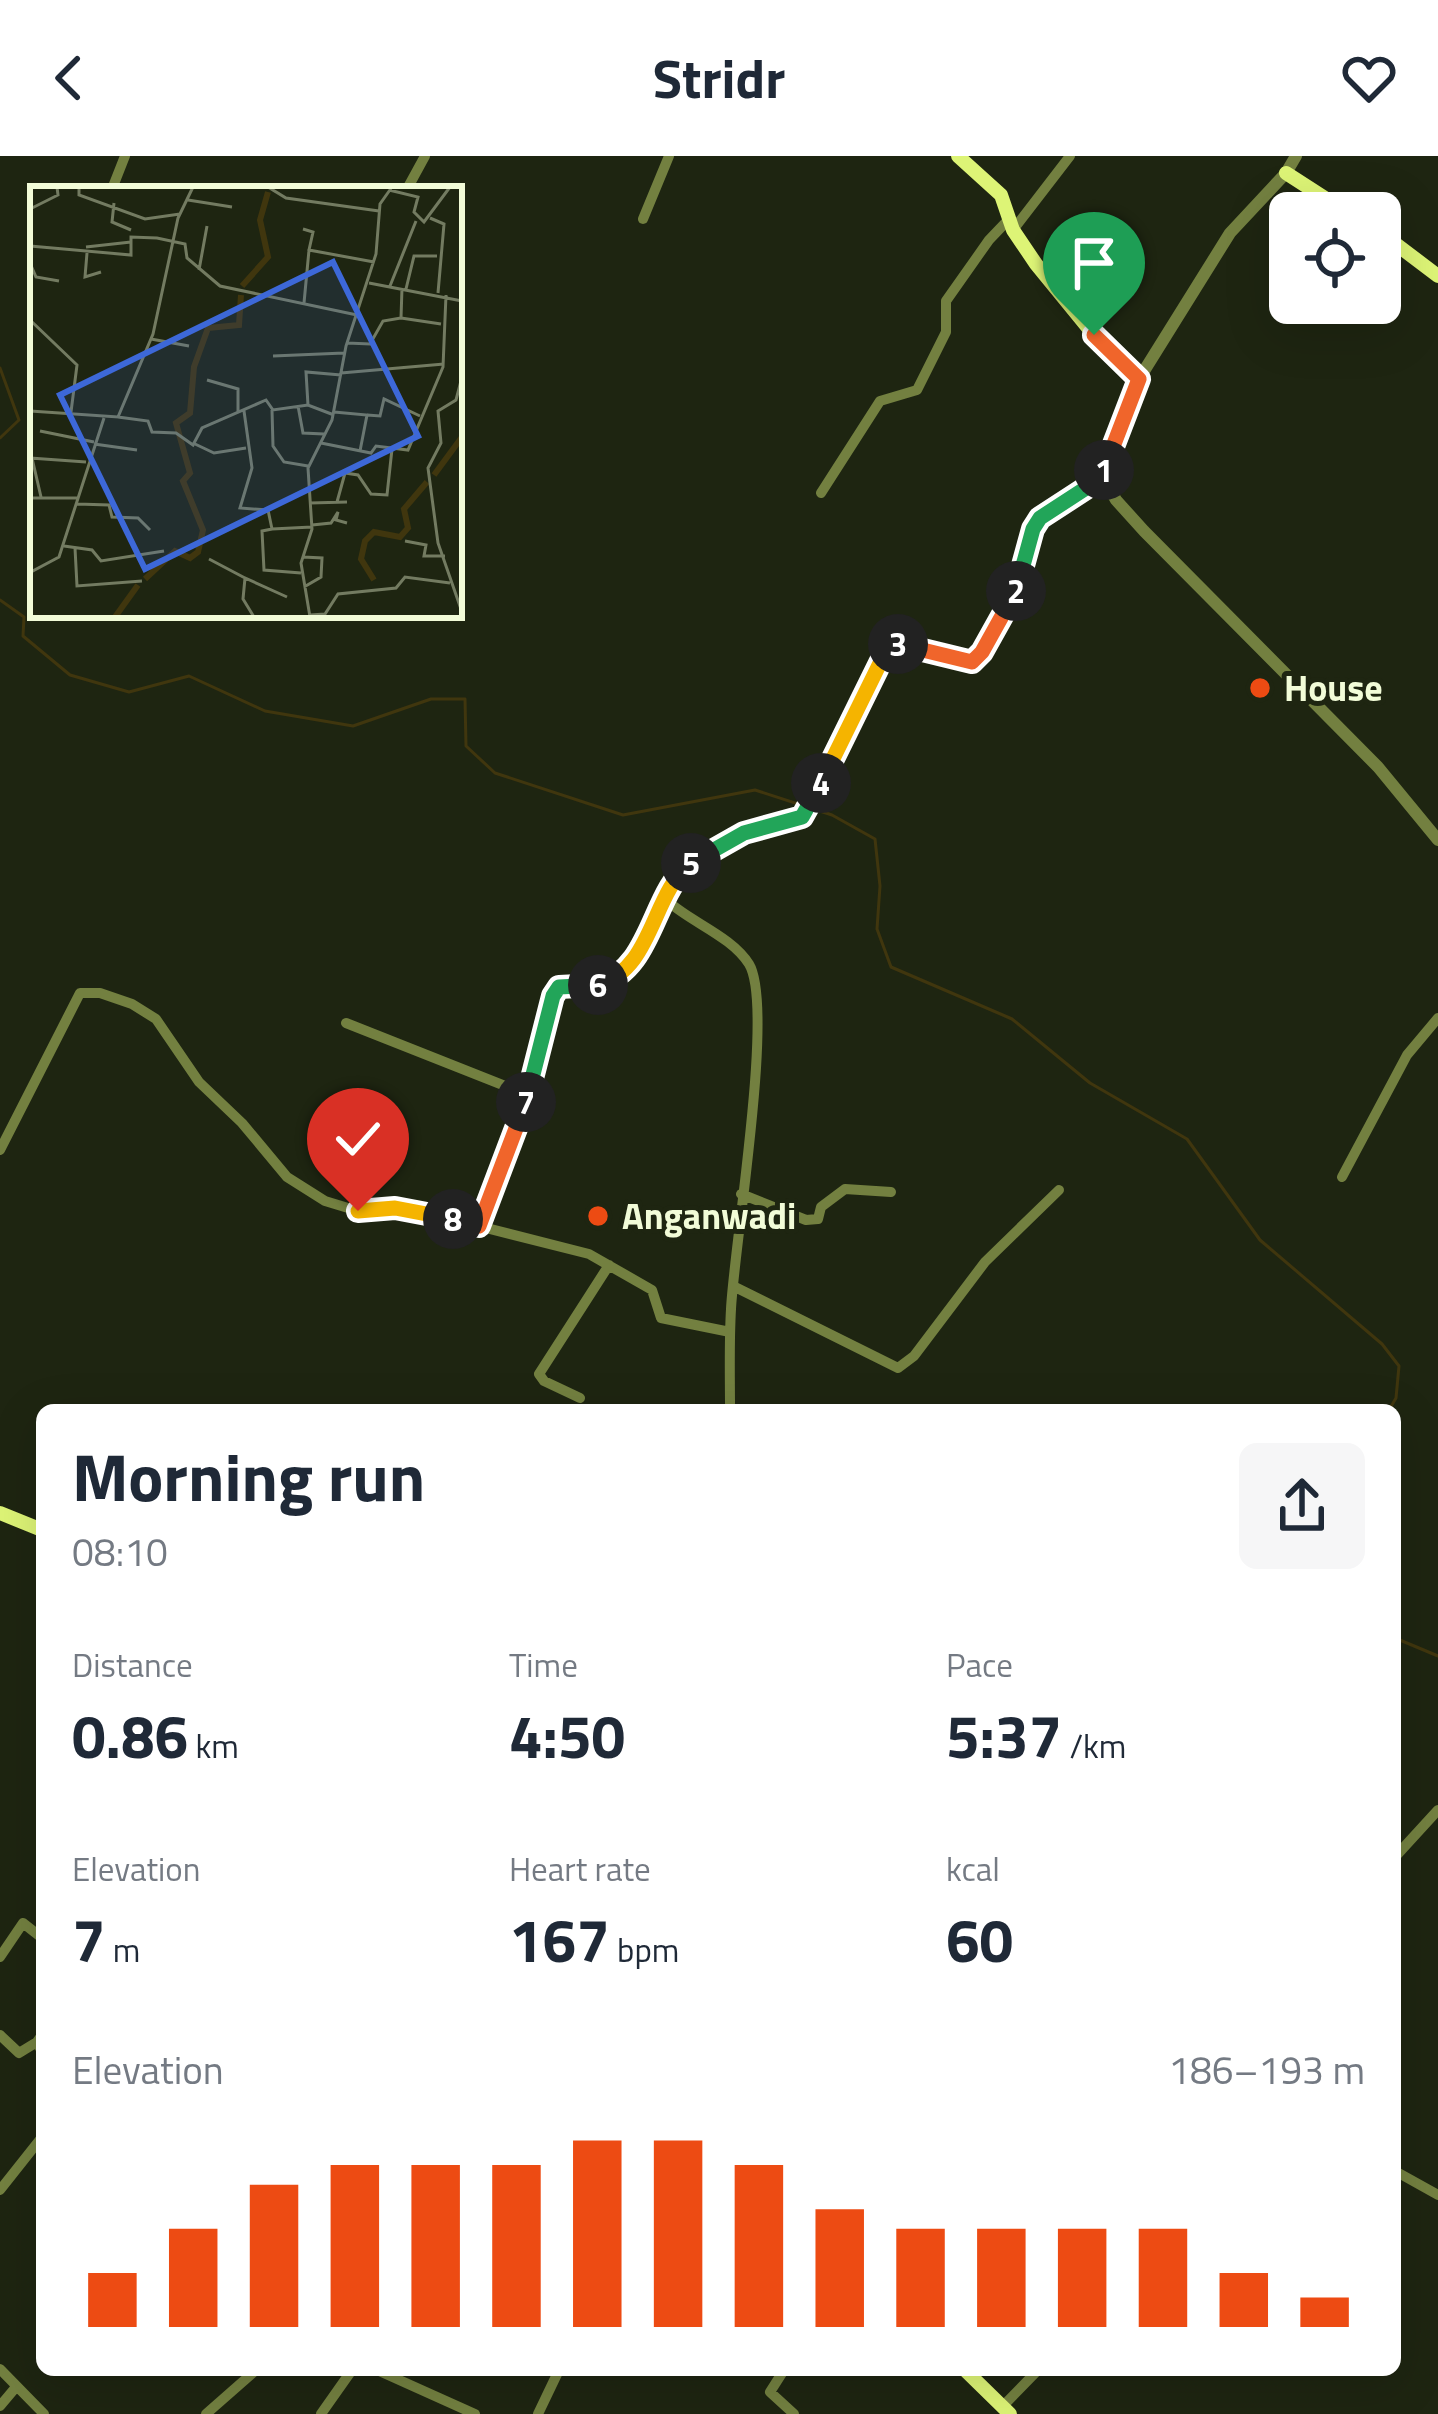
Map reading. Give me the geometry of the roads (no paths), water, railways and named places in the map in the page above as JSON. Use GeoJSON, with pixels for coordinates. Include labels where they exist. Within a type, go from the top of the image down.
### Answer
{"type":"FeatureCollection","features":[{"type":"Feature","properties":{"kind":"main road"},"geometry":{"type":"LineString","coordinates":[[958,156],[1001,195],[1012,224],[1094,335],[1139,379]]}},
{"type":"Feature","properties":{"kind":"main road"},"geometry":{"type":"LineString","coordinates":[[1286,173],[1315,192]]}},
{"type":"Feature","properties":{"kind":"main road"},"geometry":{"type":"LineString","coordinates":[[1401,248],[1438,276]]}},
{"type":"Feature","properties":{"kind":"main road"},"geometry":{"type":"LineString","coordinates":[[0,1513],[36,1528]]}},
{"type":"Feature","properties":{"kind":"main road"},"geometry":{"type":"LineString","coordinates":[[971,2376],[1006,2410]]}},
{"type":"Feature","properties":{"kind":"street"},"geometry":{"type":"LineString","coordinates":[[113,186],[125,156]]}},
{"type":"Feature","properties":{"kind":"street"},"geometry":{"type":"LineString","coordinates":[[409,186],[425,156]]}},
{"type":"Feature","properties":{"kind":"street"},"geometry":{"type":"LineString","coordinates":[[643,220],[669,156]]}},
{"type":"Feature","properties":{"kind":"street"},"geometry":{"type":"LineString","coordinates":[[821,493],[880,400],[917,390],[946,332],[946,302],[989,240],[1012,224],[1070,156]]}},
{"type":"Feature","properties":{"kind":"street"},"geometry":{"type":"LineString","coordinates":[[1296,156],[1230,233],[1139,379],[1103,477],[1144,531],[1378,766],[1438,841]]}},
{"type":"Feature","properties":{"kind":"street"},"geometry":{"type":"LineString","coordinates":[[730,1404],[733,1286],[758,997],[749,964],[718,935],[670,903],[672,882],[688,865],[744,833],[787,823],[810,807],[885,653],[899,644],[960,661],[977,659],[1016,592],[1040,518],[1103,477]]}},
{"type":"Feature","properties":{"kind":"street"},"geometry":{"type":"LineString","coordinates":[[479,1226],[528,1096],[553,996],[559,987],[590,988],[623,974],[670,897]]}},
{"type":"Feature","properties":{"kind":"street"},"geometry":{"type":"LineString","coordinates":[[0,1150],[80,993],[100,993],[156,1019],[199,1082],[242,1123],[287,1177],[325,1201],[358,1211],[411,1210],[589,1254],[652,1290],[661,1318],[730,1332]]}},
{"type":"Feature","properties":{"kind":"street"},"geometry":{"type":"LineString","coordinates":[[1342,1177],[1407,1055],[1438,1018]]}},
{"type":"Feature","properties":{"kind":"street"},"geometry":{"type":"LineString","coordinates":[[346,1023],[528,1096]]}},
{"type":"Feature","properties":{"kind":"street"},"geometry":{"type":"LineString","coordinates":[[741,1194],[806,1220],[818,1219],[821,1207],[844,1189],[890,1192]]}},
{"type":"Feature","properties":{"kind":"street"},"geometry":{"type":"LineString","coordinates":[[733,1286],[898,1368],[914,1356],[985,1262],[1059,1190]]}},
{"type":"Feature","properties":{"kind":"street"},"geometry":{"type":"LineString","coordinates":[[580,1398],[539,1374],[609,1265]]}},
{"type":"Feature","properties":{"kind":"street"},"geometry":{"type":"LineString","coordinates":[[1401,1850],[1438,1810]]}},
{"type":"Feature","properties":{"kind":"street"},"geometry":{"type":"LineString","coordinates":[[0,1957],[23,1923],[36,1933]]}},
{"type":"Feature","properties":{"kind":"street"},"geometry":{"type":"LineString","coordinates":[[0,2035],[19,2053],[36,2045]]}},
{"type":"Feature","properties":{"kind":"street"},"geometry":{"type":"LineString","coordinates":[[0,2190],[36,2145]]}},
{"type":"Feature","properties":{"kind":"street"},"geometry":{"type":"LineString","coordinates":[[1401,2174],[1438,2195]]}},
{"type":"Feature","properties":{"kind":"street"},"geometry":{"type":"LineString","coordinates":[[0,2369],[44,2414]]}},
{"type":"Feature","properties":{"kind":"street"},"geometry":{"type":"LineString","coordinates":[[206,2414],[249,2376]]}},
{"type":"Feature","properties":{"kind":"street"},"geometry":{"type":"LineString","coordinates":[[321,2414],[348,2376]]}},
{"type":"Feature","properties":{"kind":"street"},"geometry":{"type":"LineString","coordinates":[[390,2376],[475,2414]]}},
{"type":"Feature","properties":{"kind":"street"},"geometry":{"type":"LineString","coordinates":[[538,2414],[557,2376]]}},
{"type":"Feature","properties":{"kind":"street"},"geometry":{"type":"LineString","coordinates":[[780,2376],[770,2392],[794,2414]]}},
{"type":"Feature","properties":{"kind":"street"},"geometry":{"type":"LineString","coordinates":[[1006,2410],[1033,2376]]}},
{"type":"Feature","properties":{"kind":"street"},"geometry":{"type":"LineString","coordinates":[[0,2406],[16,2387]]}},
{"type":"Feature","properties":{"kind":"waterway"},"geometry":{"type":"LineString","coordinates":[[0,368],[19,420],[0,438]]}},
{"type":"Feature","properties":{"kind":"waterway"},"geometry":{"type":"LineString","coordinates":[[0,600],[24,617],[23,636],[70,675],[129,692],[189,676],[265,711],[353,726],[431,699],[465,699],[466,746],[495,773],[623,815],[755,790],[832,815],[875,839],[880,886],[877,929],[891,967],[1012,1019],[1090,1083],[1187,1139],[1260,1240],[1382,1344],[1399,1366],[1392,1404]]}},
{"type":"Feature","properties":{"kind":"waterway"},"geometry":{"type":"LineString","coordinates":[[1401,1641],[1438,1656]]}},
{"type":"Feature","properties":{"kind":"place","name":"House"},"geometry":{"type":"Point","coordinates":[1260,688]}},
{"type":"Feature","properties":{"kind":"place","name":"Anganwadi"},"geometry":{"type":"Point","coordinates":[598,1216]}}]}
